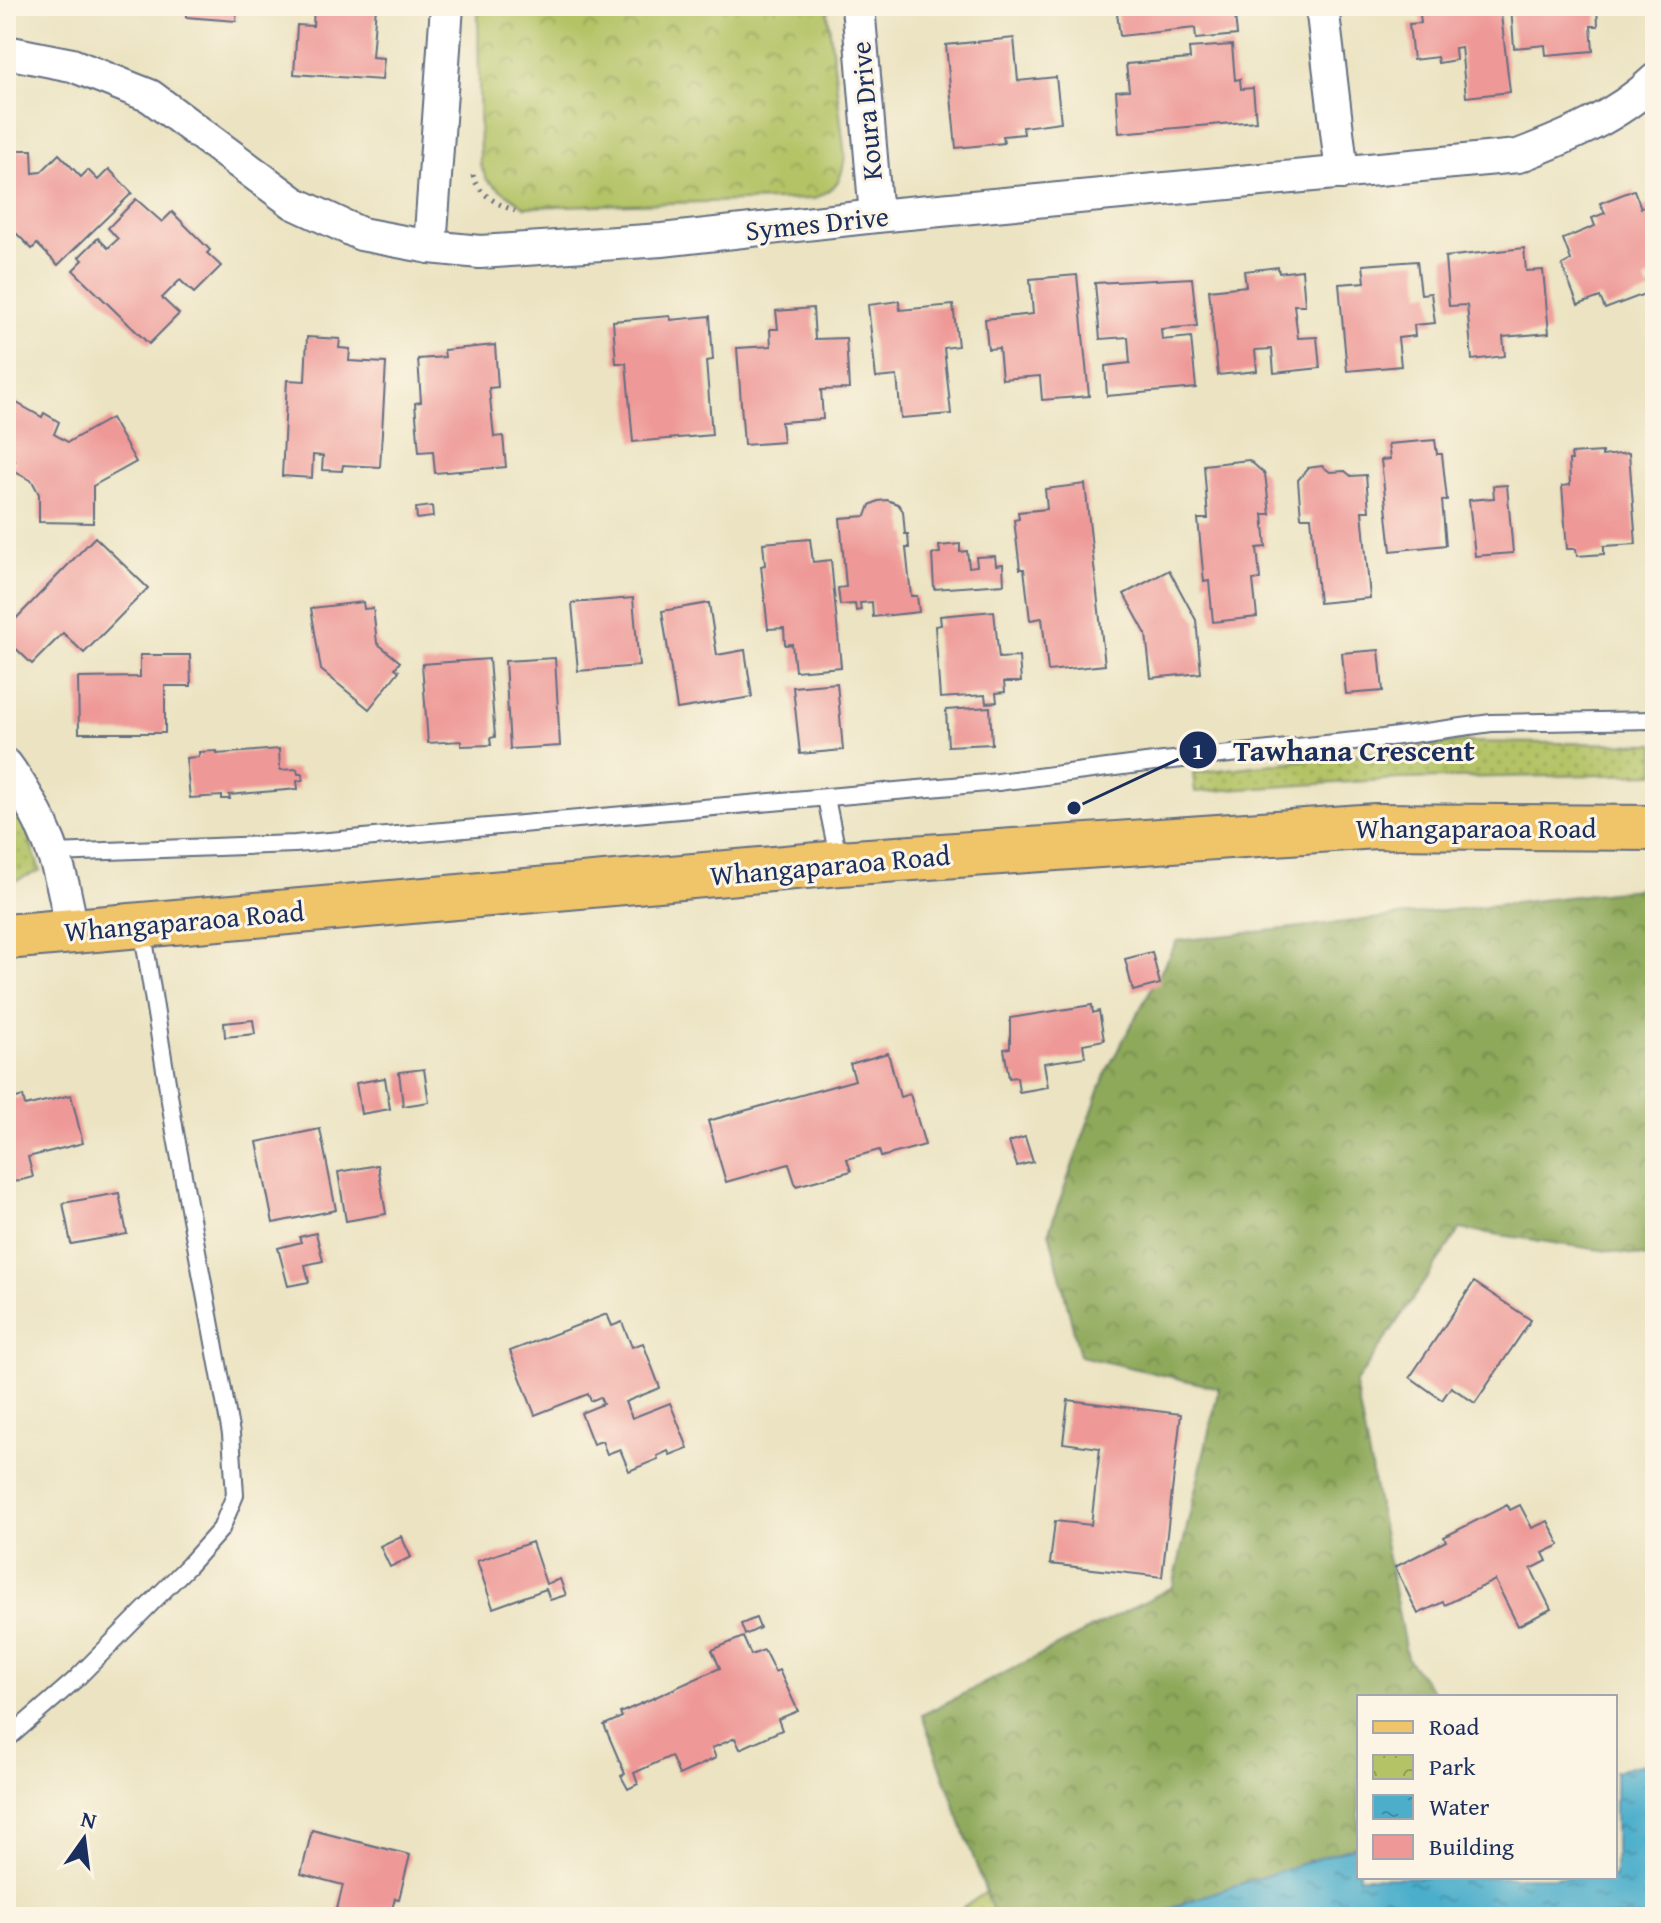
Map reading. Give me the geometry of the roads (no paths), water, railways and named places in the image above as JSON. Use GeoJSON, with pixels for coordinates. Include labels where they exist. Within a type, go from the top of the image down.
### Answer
{"type":"FeatureCollection","features":[{"type":"Feature","properties":{"kind":"main road","name":"Whangaparaoa Road"},"geometry":{"type":"LineString","coordinates":[[6,937],[840,863],[1376,826],[1655,828]]}},
{"type":"Feature","properties":{"kind":"street"},"geometry":{"type":"LineString","coordinates":[[430,247],[447,6]]}},
{"type":"Feature","properties":{"kind":"street","name":"Koura Drive"},"geometry":{"type":"LineString","coordinates":[[858,6],[876,216]]}},
{"type":"Feature","properties":{"kind":"street"},"geometry":{"type":"LineString","coordinates":[[1322,6],[1342,173]]}},
{"type":"Feature","properties":{"kind":"street","name":"Symes Drive"},"geometry":{"type":"LineString","coordinates":[[6,52],[72,65],[150,96],[294,203],[361,234],[430,247],[480,252],[662,240],[876,216],[1518,156],[1565,138],[1604,118],[1639,95],[1655,80]]}},
{"type":"Feature","properties":{"kind":"street"},"geometry":{"type":"LineString","coordinates":[[6,765],[20,784],[47,835],[67,897],[71,930]]}},
{"type":"Feature","properties":{"kind":"lane"},"geometry":{"type":"LineString","coordinates":[[54,853],[295,844],[786,799],[826,798],[1383,738],[1491,723],[1655,720]]}},
{"type":"Feature","properties":{"kind":"lane"},"geometry":{"type":"LineString","coordinates":[[826,798],[840,863]]}},
{"type":"Feature","properties":{"kind":"lane"},"geometry":{"type":"LineString","coordinates":[[6,1740],[76,1679],[189,1565],[221,1529],[235,1495],[231,1434],[175,1132],[142,925]]}},
{"type":"Feature","properties":{"kind":"water"},"geometry":{"type":"Polygon","coordinates":[[[1655,1761],[1655,1917],[1154,1917],[1186,1902],[1357,1846],[1357,1879],[1617,1879],[1617,1770],[1655,1761]]]}},
{"type":"Feature","properties":{"kind":"place","name":"Tawhana Crescent"},"geometry":{"type":"Point","coordinates":[1074,808]}}]}
